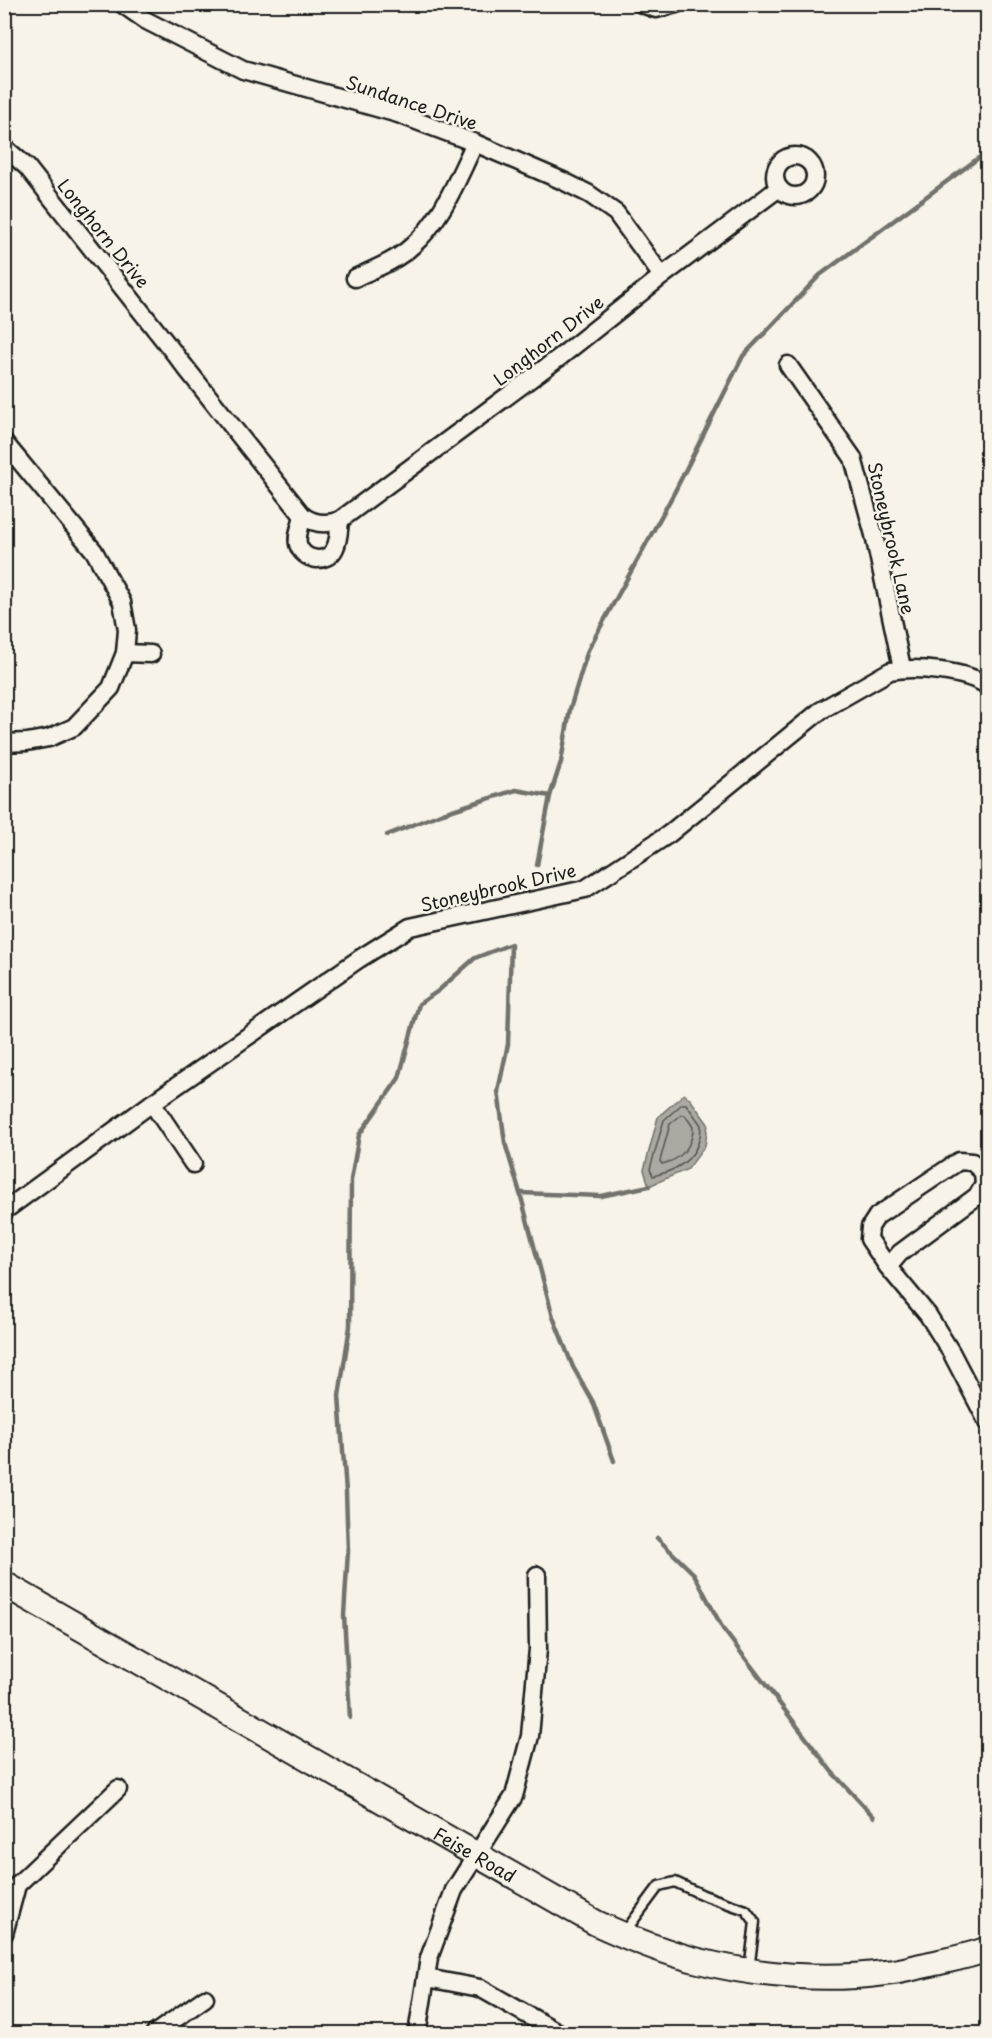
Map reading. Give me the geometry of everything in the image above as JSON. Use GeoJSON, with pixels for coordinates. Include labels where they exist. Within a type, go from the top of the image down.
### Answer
{"type":"FeatureCollection","features":[{"type":"Feature","properties":{"kind":"main road","name":"Feise Road"},"geometry":{"type":"LineString","coordinates":[[4,1584],[596,1923],[668,1952],[700,1961],[749,1970],[786,1975],[830,1976],[885,1973],[971,1955],[987,1949]]}},
{"type":"Feature","properties":{"kind":"street","name":"Sundance Drive"},"geometry":{"type":"LineString","coordinates":[[122,4],[145,20],[243,70],[398,114],[475,143],[589,194],[616,213],[662,276]]}},
{"type":"Feature","properties":{"kind":"street"},"geometry":{"type":"LineString","coordinates":[[649,7],[676,4]]}},
{"type":"Feature","properties":{"kind":"street"},"geometry":{"type":"LineString","coordinates":[[355,278],[386,264],[412,246],[439,215],[475,143]]}},
{"type":"Feature","properties":{"kind":"street","name":"Longhorn Drive"},"geometry":{"type":"LineString","coordinates":[[4,147],[27,167],[303,516]]}},
{"type":"Feature","properties":{"kind":"street","name":"Longhorn Drive"},"geometry":{"type":"LineString","coordinates":[[340,520],[560,357],[662,276],[779,188]]}},
{"type":"Feature","properties":{"kind":"street","name":"Stoneybrook Lane"},"geometry":{"type":"LineString","coordinates":[[788,365],[853,458],[874,535],[902,668]]}},
{"type":"Feature","properties":{"kind":"street"},"geometry":{"type":"LineString","coordinates":[[4,442],[94,551],[122,602],[127,630],[125,653],[111,688],[74,726],[49,738],[4,743]]}},
{"type":"Feature","properties":{"kind":"street"},"geometry":{"type":"LineString","coordinates":[[303,516],[310,521],[320,523],[340,520],[337,542],[331,554],[326,558],[312,559],[306,556],[298,546],[297,539],[303,516]]}},
{"type":"Feature","properties":{"kind":"street"},"geometry":{"type":"LineString","coordinates":[[125,653],[151,654]]}},
{"type":"Feature","properties":{"kind":"street","name":"Stoneybrook Drive"},"geometry":{"type":"LineString","coordinates":[[4,1211],[152,1103],[359,959],[410,927],[585,889],[669,834],[820,711],[890,671],[902,668],[929,669],[984,683]]}},
{"type":"Feature","properties":{"kind":"street"},"geometry":{"type":"LineString","coordinates":[[152,1103],[193,1164]]}},
{"type":"Feature","properties":{"kind":"street"},"geometry":{"type":"LineString","coordinates":[[888,1268],[900,1254],[978,1196],[984,1185],[983,1172],[972,1162],[959,1161],[877,1216],[870,1227],[869,1239],[888,1268],[927,1315],[951,1352],[987,1423]]}},
{"type":"Feature","properties":{"kind":"street"},"geometry":{"type":"LineString","coordinates":[[417,2034],[429,1958],[454,1890],[514,1796],[530,1736],[538,1649],[537,1575]]}},
{"type":"Feature","properties":{"kind":"street"},"geometry":{"type":"LineString","coordinates":[[5,1930],[11,1884],[118,1789]]}},
{"type":"Feature","properties":{"kind":"street"},"geometry":{"type":"LineString","coordinates":[[427,1978],[480,1988],[561,2034]]}},
{"type":"Feature","properties":{"kind":"street"},"geometry":{"type":"LineString","coordinates":[[154,2034],[205,1998]]}},
{"type":"Feature","properties":{"kind":"lane"},"geometry":{"type":"LineString","coordinates":[[623,1935],[659,1886],[675,1881],[704,1895],[746,1910],[755,1922],[749,1970]]}},
{"type":"Feature","properties":{"kind":"water"},"geometry":{"type":"Polygon","coordinates":[[[684,1094],[708,1124],[705,1146],[688,1169],[649,1186],[644,1170],[658,1117],[684,1094]]]}},
{"type":"Feature","properties":{"kind":"waterway"},"geometry":{"type":"LineString","coordinates":[[537,865],[550,796],[561,762],[570,709],[588,650],[674,493],[743,356],[820,275],[988,151]]}},
{"type":"Feature","properties":{"kind":"waterway"},"geometry":{"type":"LineString","coordinates":[[387,835],[443,813],[516,790],[550,796]]}},
{"type":"Feature","properties":{"kind":"waterway"},"geometry":{"type":"LineString","coordinates":[[350,1718],[344,1615],[348,1551],[346,1492],[339,1396],[350,1326],[351,1180],[359,1135],[399,1078],[419,1004],[438,991],[475,958],[511,944],[508,1044],[498,1091],[505,1143],[553,1317],[573,1367],[593,1402],[614,1461]]}},
{"type":"Feature","properties":{"kind":"waterway"},"geometry":{"type":"LineString","coordinates":[[520,1193],[601,1196],[649,1186]]}},
{"type":"Feature","properties":{"kind":"waterway"},"geometry":{"type":"LineString","coordinates":[[657,1538],[694,1574],[723,1629],[832,1772],[874,1817]]}}]}
